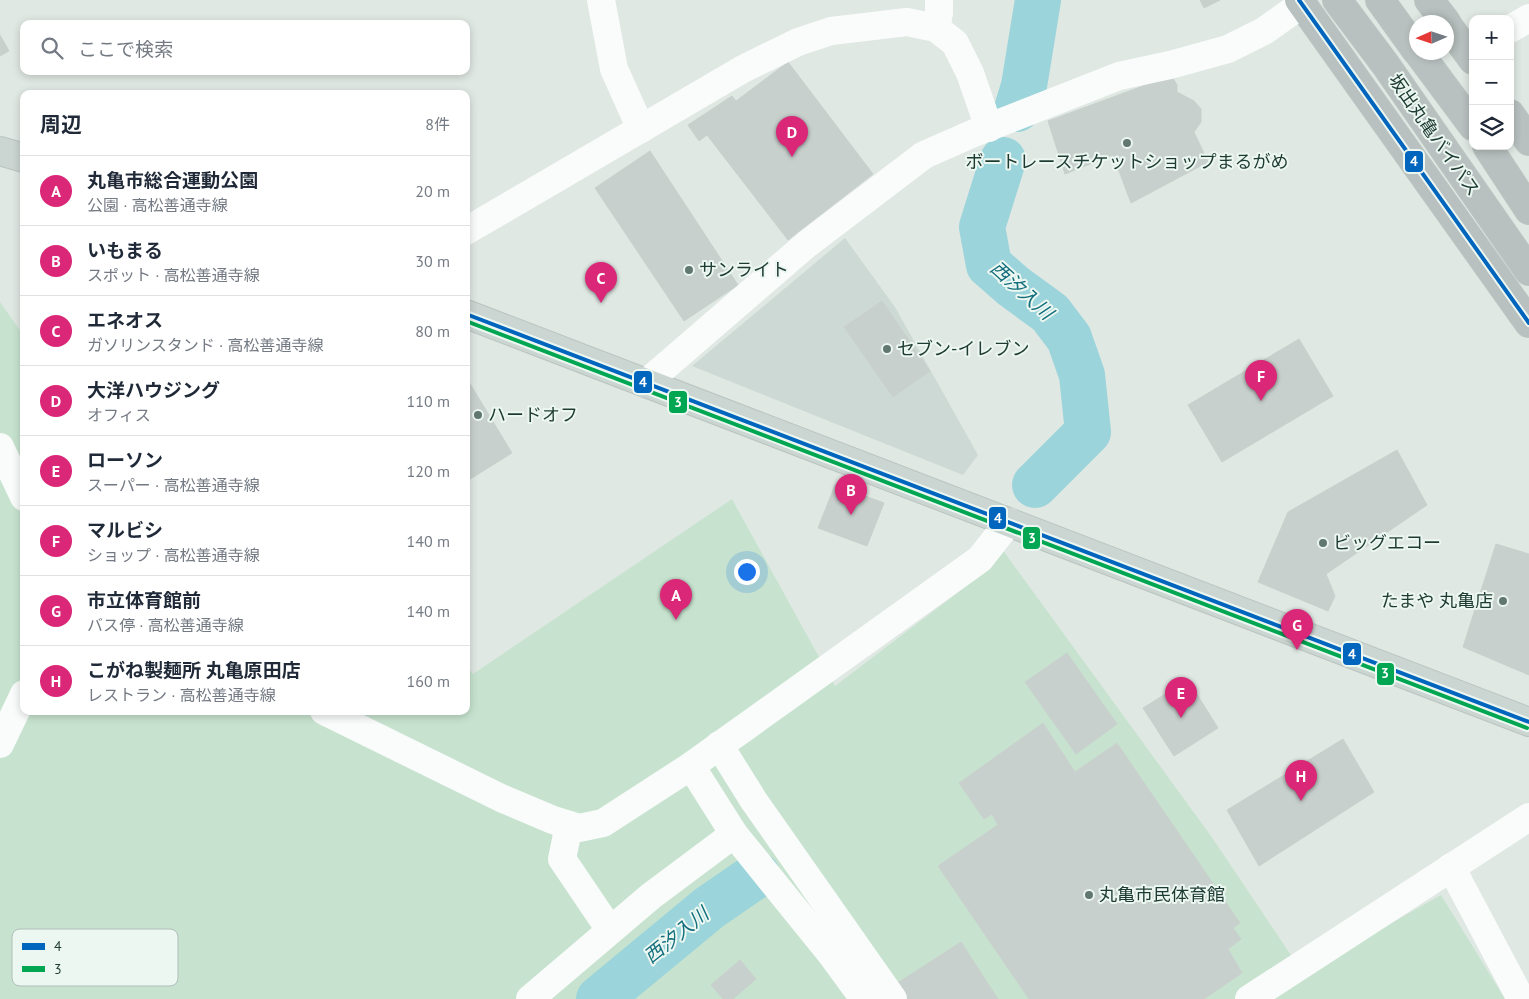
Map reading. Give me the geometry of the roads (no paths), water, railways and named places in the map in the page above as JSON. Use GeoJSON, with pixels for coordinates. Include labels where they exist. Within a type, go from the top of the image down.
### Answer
{"type":"FeatureCollection","features":[{"type":"Feature","properties":{"kind":"highway","name":"坂出丸亀バイパス"},"geometry":{"type":"LineString","coordinates":[[1337,0],[1390,72],[1529,271]]}},
{"type":"Feature","properties":{"kind":"highway","name":"坂出丸亀バイパス"},"geometry":{"type":"LineString","coordinates":[[1380,0],[1409,40]]}},
{"type":"Feature","properties":{"kind":"highway"},"geometry":{"type":"LineString","coordinates":[[1429,0],[1440,15]]}},
{"type":"Feature","properties":{"kind":"highway"},"geometry":{"type":"LineString","coordinates":[[1305,8],[1529,323]]}},
{"type":"Feature","properties":{"kind":"highway"},"geometry":{"type":"LineString","coordinates":[[1454,33],[1469,52]]}},
{"type":"Feature","properties":{"kind":"highway","name":"坂出丸亀バイパス"},"geometry":{"type":"LineString","coordinates":[[1424,60],[1469,121]]}},
{"type":"Feature","properties":{"kind":"highway"},"geometry":{"type":"LineString","coordinates":[[1514,120],[1529,141]]}},
{"type":"Feature","properties":{"kind":"highway","name":"坂出丸亀バイパス"},"geometry":{"type":"LineString","coordinates":[[1491,150],[1529,210]]}},
{"type":"Feature","properties":{"kind":"main road"},"geometry":{"type":"LineString","coordinates":[[0,151],[20,157]]}},
{"type":"Feature","properties":{"kind":"main road"},"geometry":{"type":"LineString","coordinates":[[470,316],[1529,722]]}},
{"type":"Feature","properties":{"kind":"street"},"geometry":{"type":"LineString","coordinates":[[601,0],[614,69],[642,129]]}},
{"type":"Feature","properties":{"kind":"street"},"geometry":{"type":"LineString","coordinates":[[936,28],[939,0]]}},
{"type":"Feature","properties":{"kind":"street"},"geometry":{"type":"LineString","coordinates":[[646,383],[808,244],[924,155],[1119,76],[1170,65],[1228,48],[1264,31],[1305,8]]}},
{"type":"Feature","properties":{"kind":"street"},"geometry":{"type":"LineString","coordinates":[[1514,27],[1529,18]]}},
{"type":"Feature","properties":{"kind":"street"},"geometry":{"type":"LineString","coordinates":[[470,230],[743,69],[798,42],[831,31],[906,22],[936,28],[955,43],[970,74],[989,128]]}},
{"type":"Feature","properties":{"kind":"street"},"geometry":{"type":"LineString","coordinates":[[0,447],[20,489]]}},
{"type":"Feature","properties":{"kind":"street"},"geometry":{"type":"LineString","coordinates":[[332,715],[501,798],[578,828],[603,824],[691,766],[980,559],[1009,522]]}},
{"type":"Feature","properties":{"kind":"street"},"geometry":{"type":"LineString","coordinates":[[0,744],[20,702]]}},
{"type":"Feature","properties":{"kind":"street"},"geometry":{"type":"LineString","coordinates":[[719,745],[754,801],[893,999]]}},
{"type":"Feature","properties":{"kind":"street"},"geometry":{"type":"LineString","coordinates":[[691,766],[734,834],[831,954],[864,999]]}},
{"type":"Feature","properties":{"kind":"street"},"geometry":{"type":"LineString","coordinates":[[1249,999],[1529,817]]}},
{"type":"Feature","properties":{"kind":"street"},"geometry":{"type":"LineString","coordinates":[[569,825],[562,859],[610,930]]}},
{"type":"Feature","properties":{"kind":"street"},"geometry":{"type":"LineString","coordinates":[[530,999],[650,896],[734,834]]}},
{"type":"Feature","properties":{"kind":"street"},"geometry":{"type":"LineString","coordinates":[[1451,867],[1521,999]]}},
{"type":"Feature","properties":{"kind":"waterway","name":"西汐入川"},"geometry":{"type":"LineString","coordinates":[[1017,109],[1024,86],[1038,0]]}},
{"type":"Feature","properties":{"kind":"waterway","name":"西汐入川"},"geometry":{"type":"LineString","coordinates":[[1003,160],[982,227],[989,265],[1013,286],[1050,313],[1069,338],[1082,375],[1088,432],[1035,485]]}},
{"type":"Feature","properties":{"kind":"waterway","name":"西汐入川"},"geometry":{"type":"LineString","coordinates":[[599,999],[709,908],[757,875]]}},
{"type":"Feature","properties":{"kind":"place","name":"ボートレースチケットショップまるがめ"},"geometry":{"type":"Point","coordinates":[1127,143]}},
{"type":"Feature","properties":{"kind":"place","name":"大洋ハウジング"},"geometry":{"type":"Point","coordinates":[792,157]}},
{"type":"Feature","properties":{"kind":"place","name":"サンライト"},"geometry":{"type":"Point","coordinates":[689,270]}},
{"type":"Feature","properties":{"kind":"place","name":"エネオス"},"geometry":{"type":"Point","coordinates":[601,303]}},
{"type":"Feature","properties":{"kind":"place","name":"セブン-イレブン"},"geometry":{"type":"Point","coordinates":[887,349]}},
{"type":"Feature","properties":{"kind":"place","name":"マルビシ"},"geometry":{"type":"Point","coordinates":[1261,401]}},
{"type":"Feature","properties":{"kind":"place","name":"ハードオフ"},"geometry":{"type":"Point","coordinates":[478,415]}},
{"type":"Feature","properties":{"kind":"place","name":"いもまる"},"geometry":{"type":"Point","coordinates":[851,515]}},
{"type":"Feature","properties":{"kind":"place","name":"ビッグエコー"},"geometry":{"type":"Point","coordinates":[1323,543]}},
{"type":"Feature","properties":{"kind":"place","name":"たまや 丸亀店"},"geometry":{"type":"Point","coordinates":[1503,601]}},
{"type":"Feature","properties":{"kind":"place","name":"丸亀市総合運動公園"},"geometry":{"type":"Point","coordinates":[676,620]}},
{"type":"Feature","properties":{"kind":"place","name":"市立体育館前"},"geometry":{"type":"Point","coordinates":[1297,650]}},
{"type":"Feature","properties":{"kind":"place","name":"ローソン"},"geometry":{"type":"Point","coordinates":[1181,718]}},
{"type":"Feature","properties":{"kind":"place","name":"こがね製麺所 丸亀原田店"},"geometry":{"type":"Point","coordinates":[1301,801]}},
{"type":"Feature","properties":{"kind":"place","name":"丸亀市民体育館"},"geometry":{"type":"Point","coordinates":[1089,895]}}]}
